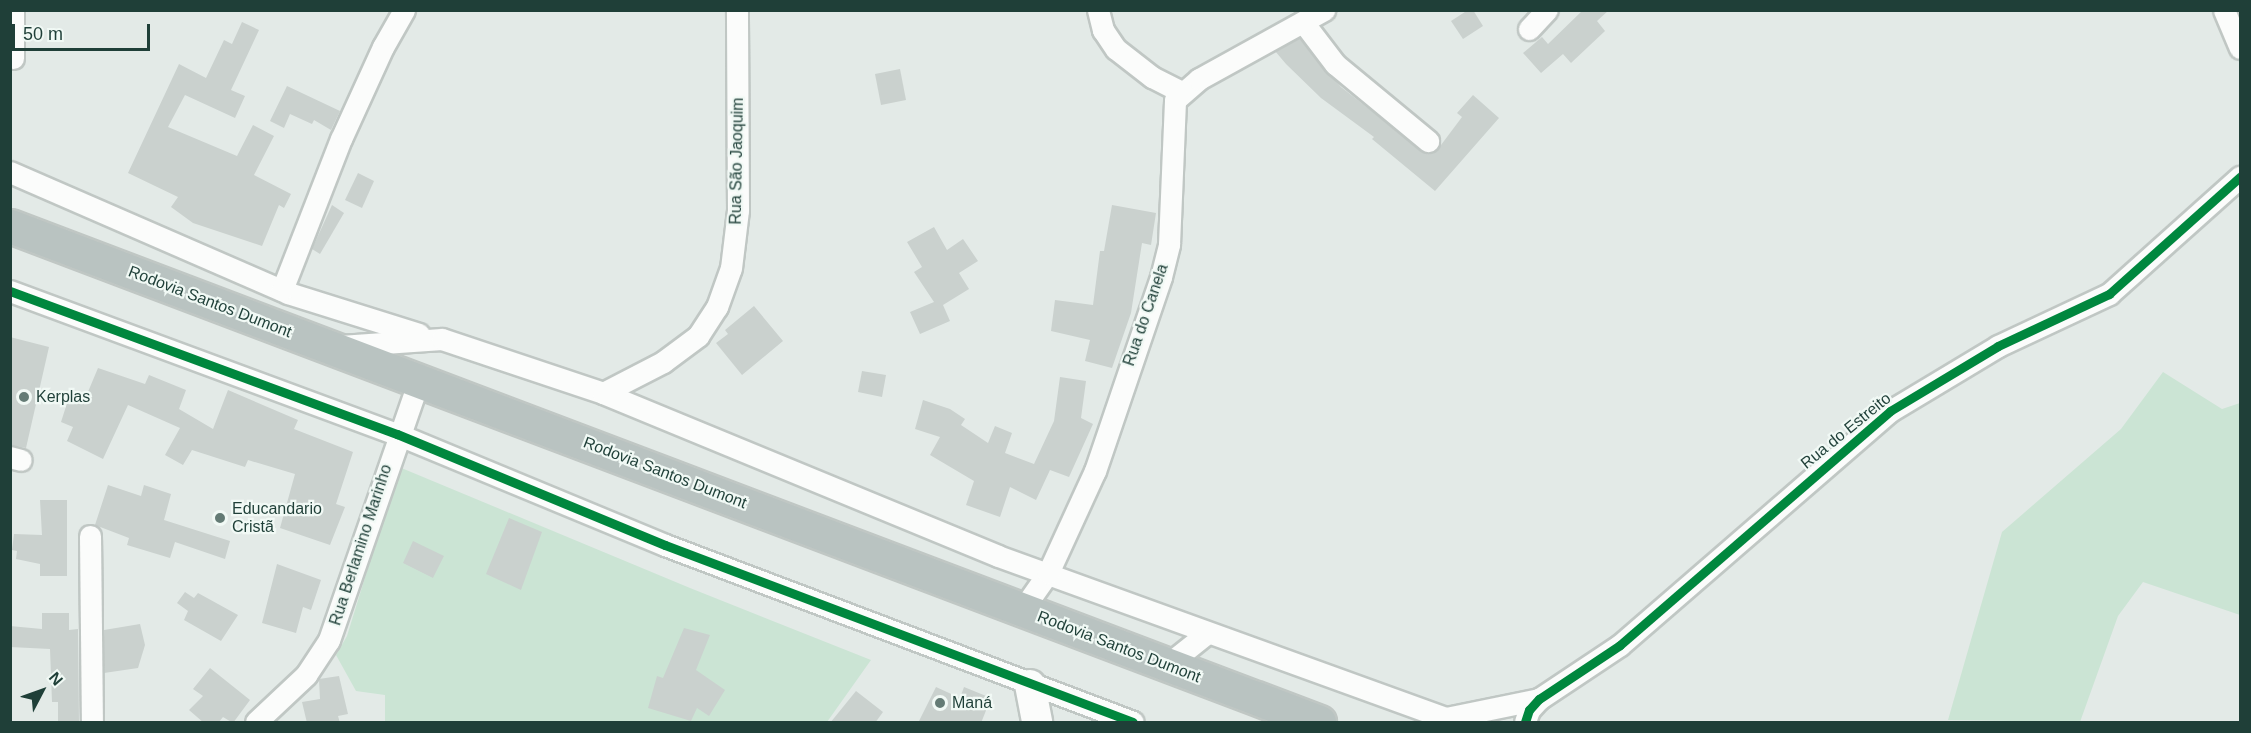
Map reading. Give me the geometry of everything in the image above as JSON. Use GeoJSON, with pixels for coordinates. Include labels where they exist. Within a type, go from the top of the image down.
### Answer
{"type":"FeatureCollection","features":[{"type":"Feature","properties":{"kind":"highway","name":"Rodovia Santos Dumont"},"geometry":{"type":"LineString","coordinates":[[10,226],[1319,723]]}},
{"type":"Feature","properties":{"kind":"street"},"geometry":{"type":"LineString","coordinates":[[12,10],[13,58]]}},
{"type":"Feature","properties":{"kind":"street"},"geometry":{"type":"LineString","coordinates":[[282,290],[346,129],[404,10]]}},
{"type":"Feature","properties":{"kind":"street","name":"Rua São Jaoquim"},"geometry":{"type":"LineString","coordinates":[[603,393],[663,362],[698,336],[717,307],[731,268],[738,210],[737,10]]}},
{"type":"Feature","properties":{"kind":"street"},"geometry":{"type":"LineString","coordinates":[[1098,10],[1103,30],[1116,50],[1152,77],[1182,92],[1324,10]]}},
{"type":"Feature","properties":{"kind":"street"},"geometry":{"type":"LineString","coordinates":[[1529,29],[1547,10]]}},
{"type":"Feature","properties":{"kind":"street"},"geometry":{"type":"LineString","coordinates":[[2224,10],[2241,48]]}},
{"type":"Feature","properties":{"kind":"street"},"geometry":{"type":"LineString","coordinates":[[1303,22],[1335,64],[1428,141]]}},
{"type":"Feature","properties":{"kind":"street","name":"Rua do Canela"},"geometry":{"type":"LineString","coordinates":[[1022,610],[1048,573],[1095,471],[1161,277],[1169,244],[1174,100],[1182,92]]}},
{"type":"Feature","properties":{"kind":"street"},"geometry":{"type":"LineString","coordinates":[[10,172],[282,290],[382,325],[442,339],[603,393],[1048,573],[1206,634],[1451,721],[1539,699]]}},
{"type":"Feature","properties":{"kind":"street","name":"Rua do Estreito"},"geometry":{"type":"LineString","coordinates":[[1525,723],[1529,710],[1539,699],[1620,645],[1890,411],[1998,346],[2109,294],[2241,177]]}},
{"type":"Feature","properties":{"kind":"street"},"geometry":{"type":"LineString","coordinates":[[10,291],[397,434],[665,545],[1133,723]]}},
{"type":"Feature","properties":{"kind":"street"},"geometry":{"type":"LineString","coordinates":[[328,346],[442,339]]}},
{"type":"Feature","properties":{"kind":"street","name":"Rua Berlamino Marinho"},"geometry":{"type":"LineString","coordinates":[[256,723],[306,675],[329,640],[397,434],[419,380]]}},
{"type":"Feature","properties":{"kind":"street"},"geometry":{"type":"LineString","coordinates":[[90,536],[92,723]]}},
{"type":"Feature","properties":{"kind":"street"},"geometry":{"type":"LineString","coordinates":[[1167,665],[1206,634]]}},
{"type":"Feature","properties":{"kind":"street"},"geometry":{"type":"LineString","coordinates":[[1030,685],[1037,723]]}},
{"type":"Feature","properties":{"kind":"green space"},"geometry":{"type":"Polygon","coordinates":[[[2163,372],[2222,409],[2240,403],[2240,615],[2143,582],[2118,616],[2080,722],[1948,720],[2002,532],[2121,429],[2163,372]]]}},
{"type":"Feature","properties":{"kind":"green space"},"geometry":{"type":"Polygon","coordinates":[[[399,467],[690,588],[871,660],[827,722],[385,722],[385,695],[356,691],[336,655],[347,636],[399,467]]]}},
{"type":"Feature","properties":{"kind":"building"},"geometry":{"type":"Polygon","coordinates":[[[1468,10],[1473,10],[1483,26],[1463,39],[1451,21],[1468,10]]]}},
{"type":"Feature","properties":{"kind":"building"},"geometry":{"type":"Polygon","coordinates":[[[1583,10],[1609,10],[1597,21],[1605,31],[1571,63],[1563,54],[1541,73],[1523,53],[1542,37],[1548,44],[1583,10]]]}},
{"type":"Feature","properties":{"kind":"building"},"geometry":{"type":"Polygon","coordinates":[[[242,22],[259,30],[231,90],[245,96],[235,118],[185,95],[168,127],[237,156],[253,125],[274,136],[254,175],[291,194],[284,208],[279,205],[262,246],[193,223],[171,207],[178,197],[128,173],[179,64],[206,78],[224,40],[232,44],[242,22]]]}},
{"type":"Feature","properties":{"kind":"building"},"geometry":{"type":"Polygon","coordinates":[[[1299,38],[1341,87],[1425,153],[1438,149],[1462,117],[1457,113],[1473,95],[1499,118],[1435,191],[1372,139],[1374,137],[1321,98],[1275,51],[1299,38]]]}},
{"type":"Feature","properties":{"kind":"building"},"geometry":{"type":"Polygon","coordinates":[[[900,69],[906,100],[881,105],[875,74],[900,69]]]}},
{"type":"Feature","properties":{"kind":"building"},"geometry":{"type":"Polygon","coordinates":[[[287,86],[340,111],[331,130],[314,120],[312,124],[290,114],[284,128],[270,121],[287,86]]]}},
{"type":"Feature","properties":{"kind":"building"},"geometry":{"type":"Polygon","coordinates":[[[358,173],[374,181],[362,208],[345,200],[358,173]]]}},
{"type":"Feature","properties":{"kind":"building"},"geometry":{"type":"Polygon","coordinates":[[[332,205],[344,213],[320,254],[312,249],[332,205]]]}},
{"type":"Feature","properties":{"kind":"building"},"geometry":{"type":"Polygon","coordinates":[[[1112,205],[1156,213],[1151,245],[1142,243],[1131,313],[1112,368],[1085,361],[1090,340],[1051,331],[1055,300],[1093,305],[1100,251],[1104,251],[1112,205]]]}},
{"type":"Feature","properties":{"kind":"building"},"geometry":{"type":"Polygon","coordinates":[[[934,227],[947,250],[963,239],[978,261],[959,273],[969,289],[943,305],[950,321],[920,334],[910,312],[934,302],[914,272],[922,267],[907,242],[934,227]]]}},
{"type":"Feature","properties":{"kind":"building"},"geometry":{"type":"Polygon","coordinates":[[[754,306],[783,341],[742,375],[716,343],[728,334],[725,330],[754,306]]]}},
{"type":"Feature","properties":{"kind":"building","name":"Kerplas"},"geometry":{"type":"Polygon","coordinates":[[[10,337],[49,347],[26,448],[10,445],[10,337]]]}},
{"type":"Feature","properties":{"kind":"building"},"geometry":{"type":"Polygon","coordinates":[[[98,368],[145,384],[149,375],[186,390],[179,409],[213,429],[228,390],[298,420],[294,429],[353,452],[336,504],[345,507],[330,545],[280,528],[295,474],[248,460],[245,467],[192,450],[183,465],[165,455],[180,428],[128,405],[103,459],[67,441],[73,427],[61,422],[70,394],[85,399],[98,368]]]}},
{"type":"Feature","properties":{"kind":"building"},"geometry":{"type":"Polygon","coordinates":[[[862,371],[886,375],[882,397],[858,392],[862,371]]]}},
{"type":"Feature","properties":{"kind":"building"},"geometry":{"type":"Polygon","coordinates":[[[1060,377],[1086,381],[1081,418],[1093,424],[1069,477],[1050,470],[1036,500],[1010,487],[1000,517],[966,505],[974,481],[930,455],[940,437],[915,429],[923,400],[950,409],[965,419],[961,425],[988,443],[995,426],[1012,433],[1005,453],[1034,464],[1054,421],[1060,377]]]}},
{"type":"Feature","properties":{"kind":"building"},"geometry":{"type":"Polygon","coordinates":[[[108,485],[141,496],[144,485],[171,494],[164,520],[230,541],[225,559],[175,542],[170,558],[127,545],[129,538],[95,525],[108,485]]]}},
{"type":"Feature","properties":{"kind":"building"},"geometry":{"type":"Polygon","coordinates":[[[40,500],[67,500],[67,576],[40,576],[40,564],[16,559],[17,551],[12,550],[14,534],[42,535],[40,500]]]}},
{"type":"Feature","properties":{"kind":"building"},"geometry":{"type":"Polygon","coordinates":[[[509,518],[542,532],[521,590],[486,574],[509,518]]]}},
{"type":"Feature","properties":{"kind":"building"},"geometry":{"type":"Polygon","coordinates":[[[413,541],[444,556],[433,578],[403,563],[413,541]]]}},
{"type":"Feature","properties":{"kind":"building"},"geometry":{"type":"Polygon","coordinates":[[[277,564],[321,580],[311,610],[303,607],[296,633],[262,623],[277,564]]]}},
{"type":"Feature","properties":{"kind":"building"},"geometry":{"type":"Polygon","coordinates":[[[185,592],[194,598],[198,593],[238,615],[221,641],[184,620],[188,611],[177,603],[185,592]]]}},
{"type":"Feature","properties":{"kind":"building"},"geometry":{"type":"Polygon","coordinates":[[[42,613],[69,613],[69,630],[78,629],[79,723],[58,723],[58,702],[52,702],[50,649],[10,647],[10,626],[42,629],[42,613]]]}},
{"type":"Feature","properties":{"kind":"building"},"geometry":{"type":"Polygon","coordinates":[[[140,624],[145,645],[138,668],[104,673],[104,630],[140,624]]]}},
{"type":"Feature","properties":{"kind":"building"},"geometry":{"type":"Polygon","coordinates":[[[684,628],[710,635],[696,670],[725,690],[709,716],[697,708],[691,721],[648,708],[657,676],[663,678],[684,628]]]}},
{"type":"Feature","properties":{"kind":"building"},"geometry":{"type":"Polygon","coordinates":[[[210,668],[250,700],[233,723],[223,717],[218,723],[204,723],[189,710],[203,696],[193,689],[210,668]]]}},
{"type":"Feature","properties":{"kind":"building"},"geometry":{"type":"Polygon","coordinates":[[[339,676],[348,714],[338,716],[340,723],[307,723],[302,702],[320,699],[319,679],[339,676]]]}},
{"type":"Feature","properties":{"kind":"building"},"geometry":{"type":"Polygon","coordinates":[[[936,687],[960,698],[964,687],[991,698],[981,723],[918,723],[936,687]]]}},
{"type":"Feature","properties":{"kind":"building"},"geometry":{"type":"Polygon","coordinates":[[[856,691],[883,712],[875,723],[830,723],[856,691]]]}},
{"type":"Feature","properties":{"kind":"cycle path"},"geometry":{"type":"LineString","coordinates":[[1525,722],[1529,710],[1539,699],[1620,645],[1890,411],[1998,346],[2109,294],[2240,177]]}},
{"type":"Feature","properties":{"kind":"cycle path"},"geometry":{"type":"LineString","coordinates":[[10,291],[397,434],[665,545],[1133,722]]}},
{"type":"Feature","properties":{"kind":"place","name":"Kerplas"},"geometry":{"type":"Point","coordinates":[24,397]}},
{"type":"Feature","properties":{"kind":"place","name":"Educandario Cristã"},"geometry":{"type":"Point","coordinates":[220,518]}},
{"type":"Feature","properties":{"kind":"place","name":"Maná"},"geometry":{"type":"Point","coordinates":[940,703]}}]}
